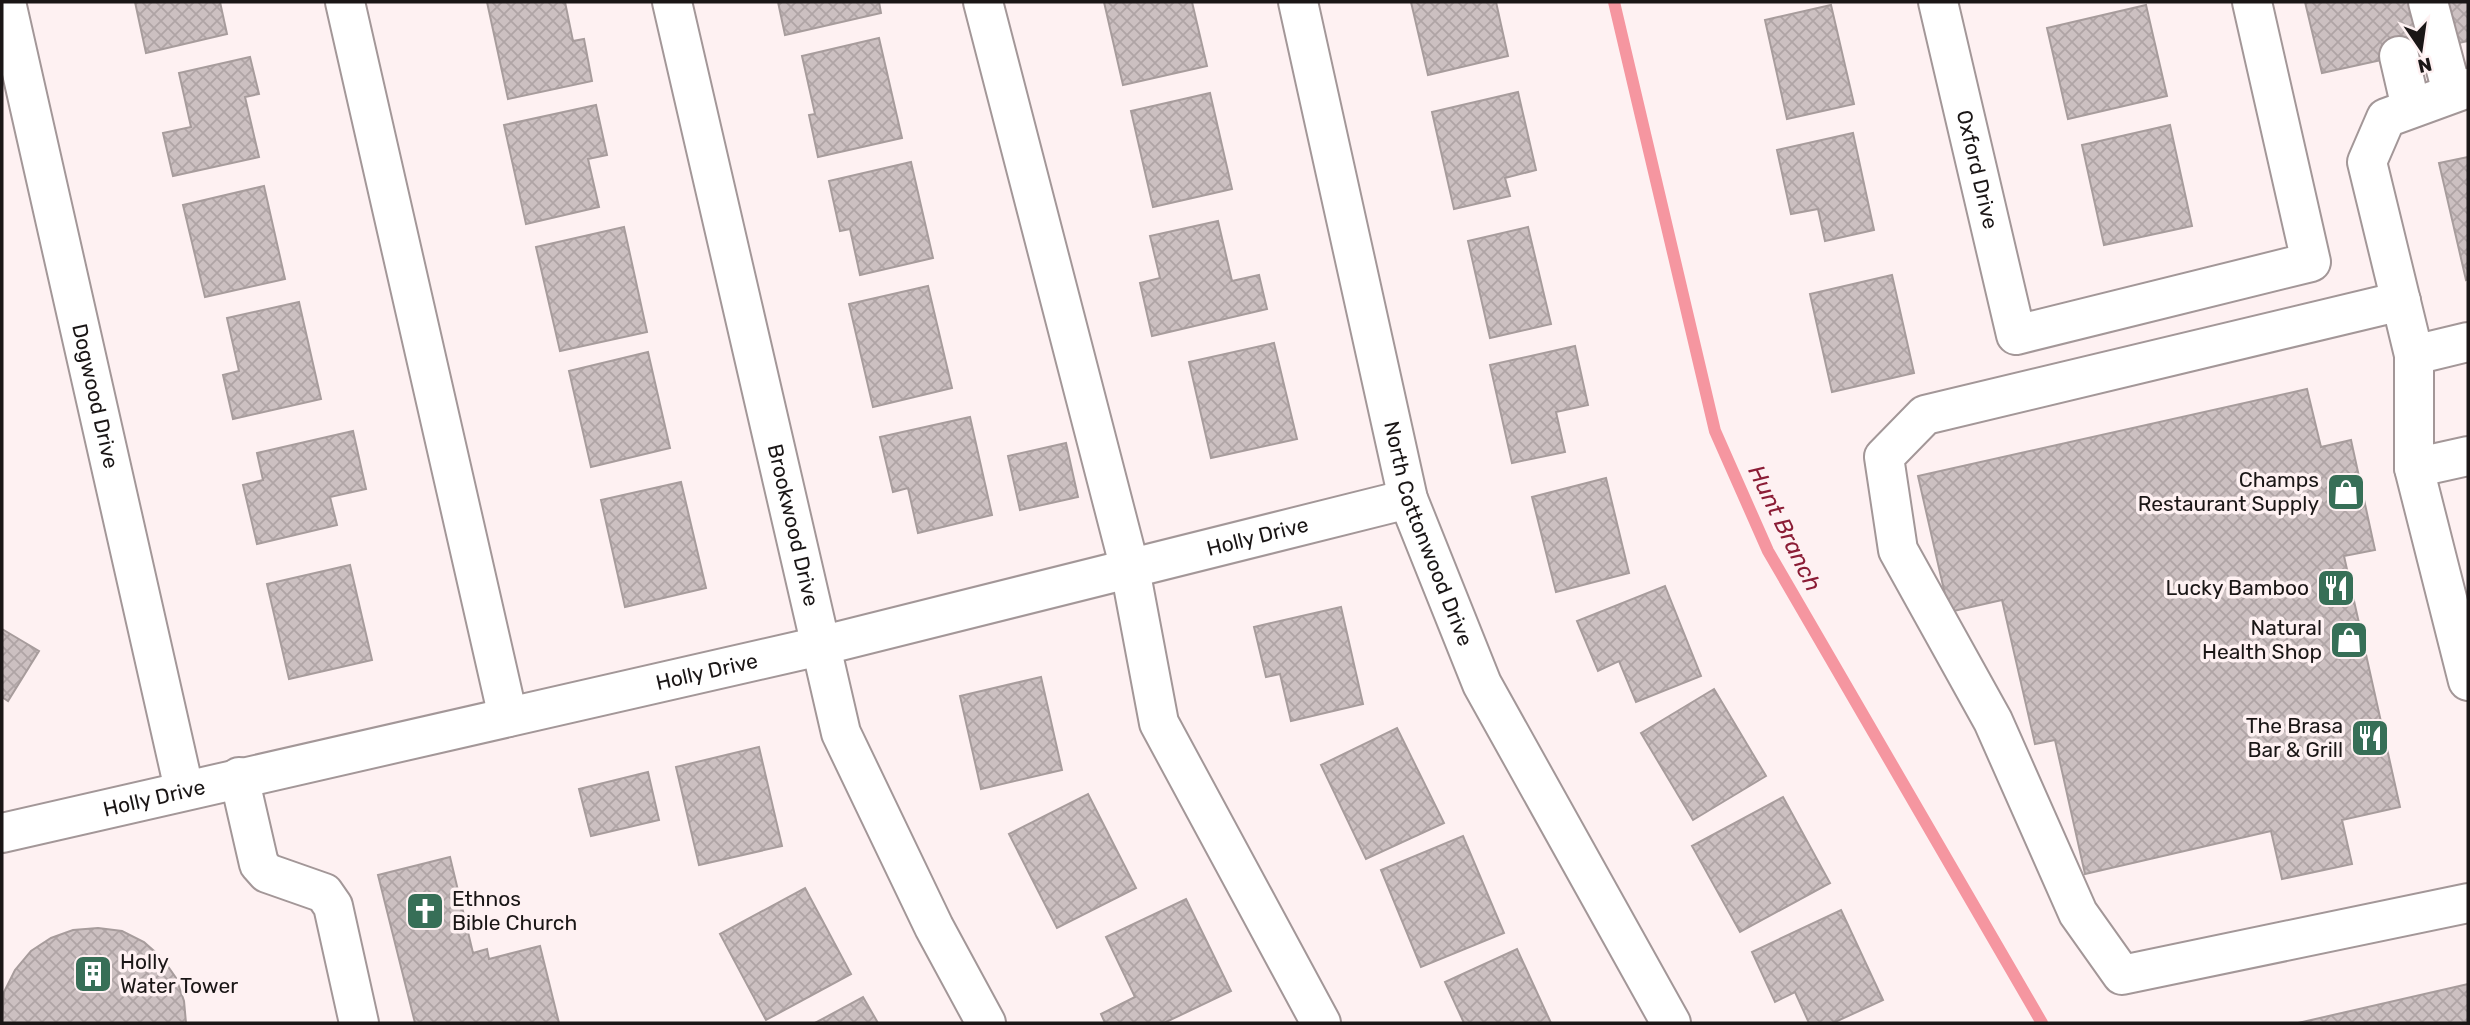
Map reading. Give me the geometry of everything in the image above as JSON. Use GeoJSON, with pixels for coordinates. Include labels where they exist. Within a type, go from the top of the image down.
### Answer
{"type":"FeatureCollection","features":[{"type":"Feature","properties":{"kind":"street","name":"Dogwood Drive"},"geometry":{"type":"LineString","coordinates":[[6,2],[184,789]]}},
{"type":"Feature","properties":{"kind":"street"},"geometry":{"type":"LineString","coordinates":[[345,2],[508,717]]}},
{"type":"Feature","properties":{"kind":"street","name":"Brookwood Drive"},"geometry":{"type":"LineString","coordinates":[[672,2],[841,733],[934,927],[986,1023]]}},
{"type":"Feature","properties":{"kind":"street"},"geometry":{"type":"LineString","coordinates":[[983,2],[1129,569],[1159,723],[1321,1023]]}},
{"type":"Feature","properties":{"kind":"street","name":"North Cottonwood Drive"},"geometry":{"type":"LineString","coordinates":[[1298,2],[1408,499],[1482,684],[1671,1023]]}},
{"type":"Feature","properties":{"kind":"street","name":"Oxford Drive"},"geometry":{"type":"LineString","coordinates":[[1938,2],[2016,335],[2311,262],[2252,2]]}},
{"type":"Feature","properties":{"kind":"street"},"geometry":{"type":"LineString","coordinates":[[2428,2],[2460,90],[2386,118],[2367,162],[2414,355],[2414,468],[2456,580],[2468,681]]}},
{"type":"Feature","properties":{"kind":"street"},"geometry":{"type":"LineString","coordinates":[[2399,56],[2412,108]]}},
{"type":"Feature","properties":{"kind":"street"},"geometry":{"type":"LineString","coordinates":[[2401,300],[1925,415],[1884,457],[1898,550],[1993,721],[2078,913],[2122,975],[2468,903]]}},
{"type":"Feature","properties":{"kind":"street"},"geometry":{"type":"LineString","coordinates":[[2414,355],[2468,342]]}},
{"type":"Feature","properties":{"kind":"street"},"geometry":{"type":"LineString","coordinates":[[2414,468],[2468,456]]}},
{"type":"Feature","properties":{"kind":"street","name":"Holly Drive"},"geometry":{"type":"LineString","coordinates":[[2,833],[184,789],[820,646],[1408,499]]}},
{"type":"Feature","properties":{"kind":"street"},"geometry":{"type":"LineString","coordinates":[[239,777],[259,864],[267,873],[324,893],[333,906],[359,1023]]}},
{"type":"Feature","properties":{"kind":"building"},"geometry":{"type":"Polygon","coordinates":[[[135,2],[220,2],[227,34],[146,53],[135,2]]]}},
{"type":"Feature","properties":{"kind":"building"},"geometry":{"type":"Polygon","coordinates":[[[487,2],[565,2],[573,41],[584,39],[592,81],[508,99],[487,2]]]}},
{"type":"Feature","properties":{"kind":"building"},"geometry":{"type":"Polygon","coordinates":[[[778,2],[879,2],[881,13],[785,35],[778,2]]]}},
{"type":"Feature","properties":{"kind":"building"},"geometry":{"type":"Polygon","coordinates":[[[1104,2],[1192,2],[1207,66],[1123,85],[1104,2]]]}},
{"type":"Feature","properties":{"kind":"building"},"geometry":{"type":"Polygon","coordinates":[[[1411,2],[1496,2],[1508,56],[1428,75],[1411,2]]]}},
{"type":"Feature","properties":{"kind":"building"},"geometry":{"type":"Polygon","coordinates":[[[2305,2],[2468,2],[2468,41],[2322,73],[2305,2]]]}},
{"type":"Feature","properties":{"kind":"building"},"geometry":{"type":"Polygon","coordinates":[[[1831,5],[1854,104],[1787,119],[1765,20],[1831,5]]]}},
{"type":"Feature","properties":{"kind":"building"},"geometry":{"type":"Polygon","coordinates":[[[2146,5],[2167,96],[2068,119],[2047,28],[2146,5]]]}},
{"type":"Feature","properties":{"kind":"building"},"geometry":{"type":"Polygon","coordinates":[[[879,38],[902,138],[818,157],[809,115],[815,114],[802,56],[879,38]]]}},
{"type":"Feature","properties":{"kind":"building"},"geometry":{"type":"Polygon","coordinates":[[[250,57],[259,94],[245,97],[259,157],[173,176],[163,133],[191,127],[179,73],[250,57]]]}},
{"type":"Feature","properties":{"kind":"building"},"geometry":{"type":"Polygon","coordinates":[[[1518,92],[1536,170],[1505,178],[1510,196],[1454,209],[1432,112],[1518,92]]]}},
{"type":"Feature","properties":{"kind":"building"},"geometry":{"type":"Polygon","coordinates":[[[1210,93],[1232,189],[1153,207],[1131,111],[1210,93]]]}},
{"type":"Feature","properties":{"kind":"building"},"geometry":{"type":"Polygon","coordinates":[[[596,105],[607,155],[588,159],[599,207],[526,224],[504,125],[596,105]]]}},
{"type":"Feature","properties":{"kind":"building"},"geometry":{"type":"Polygon","coordinates":[[[2170,125],[2192,226],[2104,245],[2082,145],[2170,125]]]}},
{"type":"Feature","properties":{"kind":"building"},"geometry":{"type":"Polygon","coordinates":[[[1853,133],[1874,230],[1825,241],[1818,209],[1791,214],[1777,150],[1853,133]]]}},
{"type":"Feature","properties":{"kind":"building"},"geometry":{"type":"Polygon","coordinates":[[[2468,157],[2468,279],[2466,280],[2439,163],[2468,157]]]}},
{"type":"Feature","properties":{"kind":"building"},"geometry":{"type":"Polygon","coordinates":[[[911,162],[933,258],[860,275],[850,229],[840,231],[829,181],[911,162]]]}},
{"type":"Feature","properties":{"kind":"building"},"geometry":{"type":"Polygon","coordinates":[[[264,186],[285,279],[205,297],[183,205],[264,186]]]}},
{"type":"Feature","properties":{"kind":"building"},"geometry":{"type":"Polygon","coordinates":[[[1218,221],[1232,281],[1259,275],[1267,309],[1152,336],[1140,283],[1160,278],[1150,236],[1218,221]]]}},
{"type":"Feature","properties":{"kind":"building"},"geometry":{"type":"Polygon","coordinates":[[[624,227],[647,332],[560,351],[536,247],[624,227]]]}},
{"type":"Feature","properties":{"kind":"building"},"geometry":{"type":"Polygon","coordinates":[[[1528,227],[1551,324],[1490,338],[1468,241],[1528,227]]]}},
{"type":"Feature","properties":{"kind":"building"},"geometry":{"type":"Polygon","coordinates":[[[1892,275],[1914,373],[1832,392],[1810,294],[1892,275]]]}},
{"type":"Feature","properties":{"kind":"building"},"geometry":{"type":"Polygon","coordinates":[[[928,286],[952,388],[873,407],[849,304],[928,286]]]}},
{"type":"Feature","properties":{"kind":"building"},"geometry":{"type":"Polygon","coordinates":[[[299,302],[321,399],[233,419],[223,375],[239,371],[227,318],[299,302]]]}},
{"type":"Feature","properties":{"kind":"building"},"geometry":{"type":"Polygon","coordinates":[[[1274,343],[1297,439],[1211,458],[1189,362],[1274,343]]]}},
{"type":"Feature","properties":{"kind":"building"},"geometry":{"type":"Polygon","coordinates":[[[1575,346],[1588,405],[1556,412],[1565,452],[1512,463],[1490,365],[1575,346]]]}},
{"type":"Feature","properties":{"kind":"building"},"geometry":{"type":"Polygon","coordinates":[[[648,352],[670,448],[591,467],[569,371],[648,352]]]}},
{"type":"Feature","properties":{"kind":"building"},"geometry":{"type":"Polygon","coordinates":[[[2307,389],[2321,447],[2351,440],[2375,550],[2344,556],[2400,807],[2342,820],[2352,864],[2282,879],[2271,831],[2085,874],[2055,740],[2035,744],[2002,600],[1949,612],[1918,476],[2307,389]]]}},
{"type":"Feature","properties":{"kind":"building"},"geometry":{"type":"Polygon","coordinates":[[[970,417],[992,515],[918,533],[908,488],[893,492],[880,437],[970,417]]]}},
{"type":"Feature","properties":{"kind":"building"},"geometry":{"type":"Polygon","coordinates":[[[353,431],[366,489],[330,497],[337,525],[257,544],[243,485],[263,480],[257,453],[353,431]]]}},
{"type":"Feature","properties":{"kind":"building"},"geometry":{"type":"Polygon","coordinates":[[[1066,443],[1078,497],[1020,510],[1008,456],[1066,443]]]}},
{"type":"Feature","properties":{"kind":"building"},"geometry":{"type":"Polygon","coordinates":[[[1606,478],[1629,573],[1556,592],[1532,497],[1606,478]]]}},
{"type":"Feature","properties":{"kind":"building"},"geometry":{"type":"Polygon","coordinates":[[[681,482],[706,588],[625,607],[601,500],[681,482]]]}},
{"type":"Feature","properties":{"kind":"building"},"geometry":{"type":"Polygon","coordinates":[[[350,565],[372,660],[289,679],[267,584],[350,565]]]}},
{"type":"Feature","properties":{"kind":"building"},"geometry":{"type":"Polygon","coordinates":[[[1665,586],[1701,676],[1636,702],[1619,661],[1598,671],[1577,621],[1665,586]]]}},
{"type":"Feature","properties":{"kind":"building"},"geometry":{"type":"Polygon","coordinates":[[[1341,607],[1363,704],[1291,721],[1280,674],[1266,677],[1254,627],[1341,607]]]}},
{"type":"Feature","properties":{"kind":"building"},"geometry":{"type":"Polygon","coordinates":[[[2,629],[39,651],[8,701],[2,697],[2,629]]]}},
{"type":"Feature","properties":{"kind":"building"},"geometry":{"type":"Polygon","coordinates":[[[1041,677],[1062,770],[981,789],[960,696],[1041,677]]]}},
{"type":"Feature","properties":{"kind":"building"},"geometry":{"type":"Polygon","coordinates":[[[1714,689],[1766,776],[1693,820],[1641,733],[1714,689]]]}},
{"type":"Feature","properties":{"kind":"building"},"geometry":{"type":"Polygon","coordinates":[[[1397,728],[1444,823],[1366,859],[1321,765],[1397,728]]]}},
{"type":"Feature","properties":{"kind":"building"},"geometry":{"type":"Polygon","coordinates":[[[759,747],[782,846],[699,865],[676,767],[759,747]]]}},
{"type":"Feature","properties":{"kind":"building"},"geometry":{"type":"Polygon","coordinates":[[[648,772],[659,820],[591,836],[579,789],[648,772]]]}},
{"type":"Feature","properties":{"kind":"building"},"geometry":{"type":"Polygon","coordinates":[[[1088,794],[1136,888],[1057,928],[1009,834],[1088,794]]]}},
{"type":"Feature","properties":{"kind":"building"},"geometry":{"type":"Polygon","coordinates":[[[1783,797],[1830,883],[1740,932],[1692,846],[1783,797]]]}},
{"type":"Feature","properties":{"kind":"building"},"geometry":{"type":"Polygon","coordinates":[[[1463,836],[1504,933],[1421,967],[1381,870],[1463,836]]]}},
{"type":"Feature","properties":{"kind":"building","name":"Ethnos Bible Church"},"geometry":{"type":"Polygon","coordinates":[[[450,857],[473,953],[487,949],[489,959],[540,946],[559,1023],[415,1023],[378,875],[450,857]]]}},
{"type":"Feature","properties":{"kind":"building"},"geometry":{"type":"Polygon","coordinates":[[[805,888],[851,974],[766,1020],[720,934],[805,888]]]}},
{"type":"Feature","properties":{"kind":"building"},"geometry":{"type":"Polygon","coordinates":[[[1186,899],[1231,991],[1164,1023],[1105,1023],[1101,1014],[1135,997],[1106,937],[1186,899]]]}},
{"type":"Feature","properties":{"kind":"building"},"geometry":{"type":"Polygon","coordinates":[[[1841,910],[1883,1000],[1833,1023],[1809,1023],[1795,992],[1775,1002],[1752,952],[1841,910]]]}},
{"type":"Feature","properties":{"kind":"building","name":"Holly Water Tower"},"geometry":{"type":"Polygon","coordinates":[[[98,928],[122,931],[144,942],[162,958],[176,978],[184,1001],[186,1023],[2,1023],[4,992],[15,970],[31,951],[51,938],[73,930],[98,928]]]}},
{"type":"Feature","properties":{"kind":"building"},"geometry":{"type":"Polygon","coordinates":[[[1517,949],[1551,1023],[1464,1023],[1445,982],[1517,949]]]}},
{"type":"Feature","properties":{"kind":"building"},"geometry":{"type":"Polygon","coordinates":[[[2468,984],[2468,1023],[2298,1023],[2468,984]]]}},
{"type":"Feature","properties":{"kind":"building"},"geometry":{"type":"Polygon","coordinates":[[[863,997],[878,1023],[815,1023],[863,997]]]}},
{"type":"Feature","properties":{"kind":"waterway","name":"Hunt Branch"},"geometry":{"type":"LineString","coordinates":[[1614,2],[1715,431],[1768,551],[2042,1023]]}},
{"type":"Feature","properties":{"kind":"place","name":"Champs Restaurant Supply"},"geometry":{"type":"Point","coordinates":[2346,492]}},
{"type":"Feature","properties":{"kind":"place","name":"Lucky Bamboo"},"geometry":{"type":"Point","coordinates":[2336,588]}},
{"type":"Feature","properties":{"kind":"place","name":"Natural Health Shop"},"geometry":{"type":"Point","coordinates":[2349,640]}},
{"type":"Feature","properties":{"kind":"place","name":"The Brasa Bar & Grill"},"geometry":{"type":"Point","coordinates":[2370,738]}},
{"type":"Feature","properties":{"kind":"place","name":"Ethnos Bible Church"},"geometry":{"type":"Point","coordinates":[425,911]}},
{"type":"Feature","properties":{"kind":"place","name":"Holly Water Tower"},"geometry":{"type":"Point","coordinates":[93,974]}}]}
